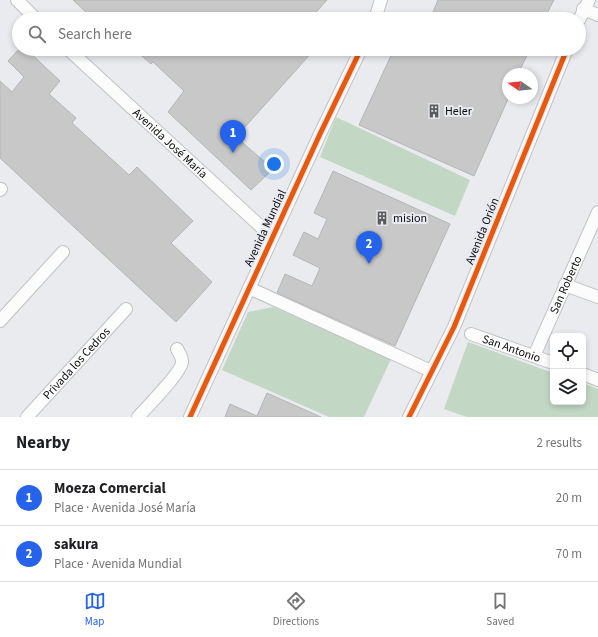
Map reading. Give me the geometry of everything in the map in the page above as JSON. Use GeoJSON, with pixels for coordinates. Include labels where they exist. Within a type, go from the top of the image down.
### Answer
{"type":"FeatureCollection","features":[{"type":"Feature","properties":{"kind":"street"},"geometry":{"type":"LineString","coordinates":[[16,0],[29,12]]}},
{"type":"Feature","properties":{"kind":"street"},"geometry":{"type":"LineString","coordinates":[[377,12],[381,0]]}},
{"type":"Feature","properties":{"kind":"street"},"geometry":{"type":"LineString","coordinates":[[584,10],[598,15]]}},
{"type":"Feature","properties":{"kind":"street","name":"Avenida José María"},"geometry":{"type":"LineString","coordinates":[[76,56],[272,237]]}},
{"type":"Feature","properties":{"kind":"street","name":"Avenida Mundial"},"geometry":{"type":"LineString","coordinates":[[190,417],[272,237],[358,56]]}},
{"type":"Feature","properties":{"kind":"street","name":"Avenida Orión"},"geometry":{"type":"LineString","coordinates":[[409,417],[454,327],[564,56]]}},
{"type":"Feature","properties":{"kind":"street","name":"San Roberto"},"geometry":{"type":"LineString","coordinates":[[534,356],[598,212]]}},
{"type":"Feature","properties":{"kind":"street"},"geometry":{"type":"LineString","coordinates":[[0,321],[63,252]]}},
{"type":"Feature","properties":{"kind":"street"},"geometry":{"type":"LineString","coordinates":[[565,285],[598,297]]}},
{"type":"Feature","properties":{"kind":"street"},"geometry":{"type":"LineString","coordinates":[[249,288],[431,372]]}},
{"type":"Feature","properties":{"kind":"street","name":"Privada los Cedros"},"geometry":{"type":"LineString","coordinates":[[26,417],[126,309]]}},
{"type":"Feature","properties":{"kind":"street","name":"San Antonio"},"geometry":{"type":"LineString","coordinates":[[471,334],[550,362]]}},
{"type":"Feature","properties":{"kind":"street"},"geometry":{"type":"LineString","coordinates":[[138,417],[180,369],[182,361],[177,349]]}},
{"type":"Feature","properties":{"kind":"street"},"geometry":{"type":"LineString","coordinates":[[586,375],[598,380]]}},
{"type":"Feature","properties":{"kind":"green space"},"geometry":{"type":"Polygon","coordinates":[[[336,117],[470,180],[455,216],[320,157],[336,117]]]}},
{"type":"Feature","properties":{"kind":"green space"},"geometry":{"type":"Polygon","coordinates":[[[273,307],[391,359],[364,417],[329,417],[222,370],[248,312],[273,307]]]}},
{"type":"Feature","properties":{"kind":"green space"},"geometry":{"type":"Polygon","coordinates":[[[468,342],[550,372],[550,405],[586,405],[586,384],[598,389],[598,417],[467,417],[444,409],[468,342]]]}},
{"type":"Feature","properties":{"kind":"building"},"geometry":{"type":"Polygon","coordinates":[[[73,0],[327,0],[316,12],[86,12],[73,0]]]}},
{"type":"Feature","properties":{"kind":"building"},"geometry":{"type":"Polygon","coordinates":[[[438,0],[554,0],[548,12],[433,12],[438,0]]]}},
{"type":"Feature","properties":{"kind":"building"},"geometry":{"type":"Polygon","coordinates":[[[13,56],[33,56],[60,81],[49,94],[76,118],[72,123],[129,175],[137,167],[193,221],[171,243],[212,282],[176,322],[0,158],[0,81],[12,92],[24,77],[8,61],[13,56]]]}},
{"type":"Feature","properties":{"kind":"building"},"geometry":{"type":"Polygon","coordinates":[[[142,56],[309,56],[236,137],[273,169],[251,190],[168,112],[184,91],[153,62],[151,64],[142,56]]]}},
{"type":"Feature","properties":{"kind":"building","name":"Heler"},"geometry":{"type":"Polygon","coordinates":[[[391,56],[527,56],[521,68],[502,68],[502,104],[506,104],[474,176],[359,125],[391,56]]]}},
{"type":"Feature","properties":{"kind":"building"},"geometry":{"type":"Polygon","coordinates":[[[333,171],[450,224],[395,346],[277,293],[285,274],[312,286],[320,268],[293,255],[304,232],[318,239],[327,219],[314,213],[333,171]]]}},
{"type":"Feature","properties":{"kind":"building"},"geometry":{"type":"Polygon","coordinates":[[[267,393],[321,417],[225,417],[230,404],[257,416],[267,393]]]}},
{"type":"Feature","properties":{"kind":"cycle path"},"geometry":{"type":"LineString","coordinates":[[190,417],[320,134],[358,56]]}},
{"type":"Feature","properties":{"kind":"cycle path"},"geometry":{"type":"LineString","coordinates":[[409,417],[454,327],[564,56]]}},
{"type":"Feature","properties":{"kind":"place","name":"Heler"},"geometry":{"type":"Point","coordinates":[434,111]}},
{"type":"Feature","properties":{"kind":"place","name":"Moeza Comercial"},"geometry":{"type":"Point","coordinates":[233,153]}},
{"type":"Feature","properties":{"kind":"place","name":"mision"},"geometry":{"type":"Point","coordinates":[382,218]}},
{"type":"Feature","properties":{"kind":"place","name":"sakura"},"geometry":{"type":"Point","coordinates":[369,264]}}]}
